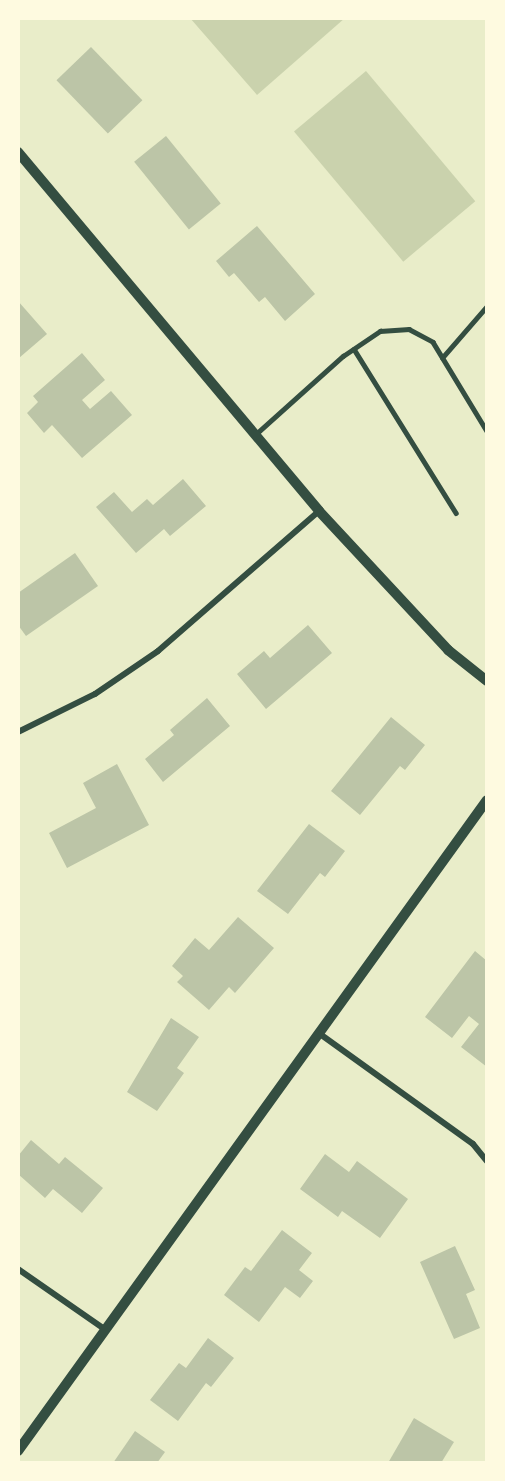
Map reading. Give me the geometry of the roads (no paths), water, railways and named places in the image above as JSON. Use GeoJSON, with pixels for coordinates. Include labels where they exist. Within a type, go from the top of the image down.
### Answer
{"type":"FeatureCollection","features":[{"type":"Feature","properties":{"kind":"street"},"geometry":{"type":"LineString","coordinates":[[18,152],[319,512],[448,650],[487,681]]}},
{"type":"Feature","properties":{"kind":"street"},"geometry":{"type":"LineString","coordinates":[[18,732],[95,694],[158,651],[319,512]]}},
{"type":"Feature","properties":{"kind":"street"},"geometry":{"type":"LineString","coordinates":[[18,1451],[103,1328],[320,1034],[487,800]]}},
{"type":"Feature","properties":{"kind":"street"},"geometry":{"type":"LineString","coordinates":[[320,1034],[473,1144],[487,1161]]}},
{"type":"Feature","properties":{"kind":"street"},"geometry":{"type":"LineString","coordinates":[[18,1269],[103,1328]]}},
{"type":"Feature","properties":{"kind":"lane"},"geometry":{"type":"LineString","coordinates":[[442,358],[487,306]]}},
{"type":"Feature","properties":{"kind":"lane"},"geometry":{"type":"LineString","coordinates":[[255,435],[354,349],[380,331],[409,329],[433,342],[487,431]]}},
{"type":"Feature","properties":{"kind":"lane"},"geometry":{"type":"LineString","coordinates":[[354,349],[456,513]]}}]}
